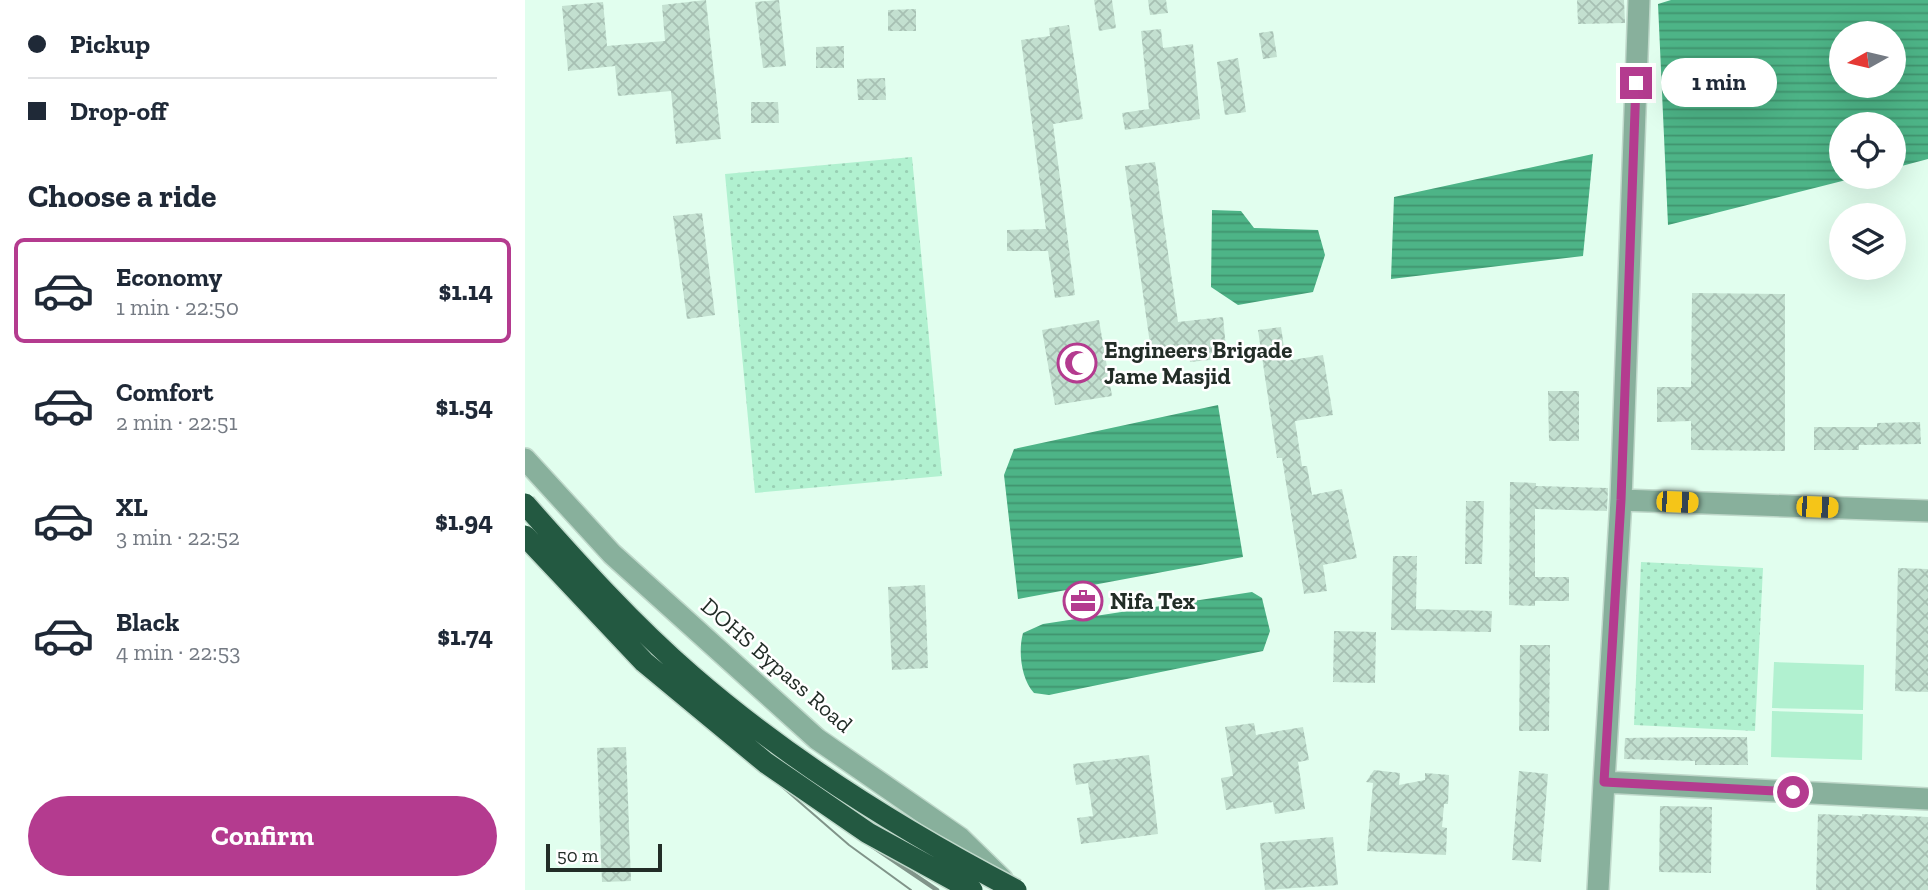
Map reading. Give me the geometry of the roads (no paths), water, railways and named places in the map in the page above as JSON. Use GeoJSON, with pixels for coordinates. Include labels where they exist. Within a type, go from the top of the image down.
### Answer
{"type":"FeatureCollection","features":[{"type":"Feature","properties":{"kind":"highway"},"geometry":{"type":"LineString","coordinates":[[525,504],[625,613],[692,676],[744,718],[841,790],[892,822],[1015,890]]}},
{"type":"Feature","properties":{"kind":"highway"},"geometry":{"type":"LineString","coordinates":[[525,536],[644,662],[766,763],[868,833],[972,890]]}},
{"type":"Feature","properties":{"kind":"street"},"geometry":{"type":"LineString","coordinates":[[1598,890],[1621,500],[1639,0]]}},
{"type":"Feature","properties":{"kind":"street","name":"DOHS Bypass Road"},"geometry":{"type":"LineString","coordinates":[[525,459],[612,554],[817,739],[960,838],[1015,890]]}},
{"type":"Feature","properties":{"kind":"street"},"geometry":{"type":"LineString","coordinates":[[1621,500],[1928,510]]}},
{"type":"Feature","properties":{"kind":"street"},"geometry":{"type":"LineString","coordinates":[[1604,782],[1928,799]]}},
{"type":"Feature","properties":{"kind":"tram line"},"geometry":{"type":"LineString","coordinates":[[525,530],[737,748],[849,845],[911,890]]}},
{"type":"Feature","properties":{"kind":"railway"},"geometry":{"type":"LineString","coordinates":[[525,510],[749,745],[857,836],[937,890]]}},
{"type":"Feature","properties":{"kind":"place","name":"Engineers Brigade Jame Masjid"},"geometry":{"type":"Point","coordinates":[1077,363]}},
{"type":"Feature","properties":{"kind":"place","name":"Nifa Tex"},"geometry":{"type":"Point","coordinates":[1083,601]}}]}
